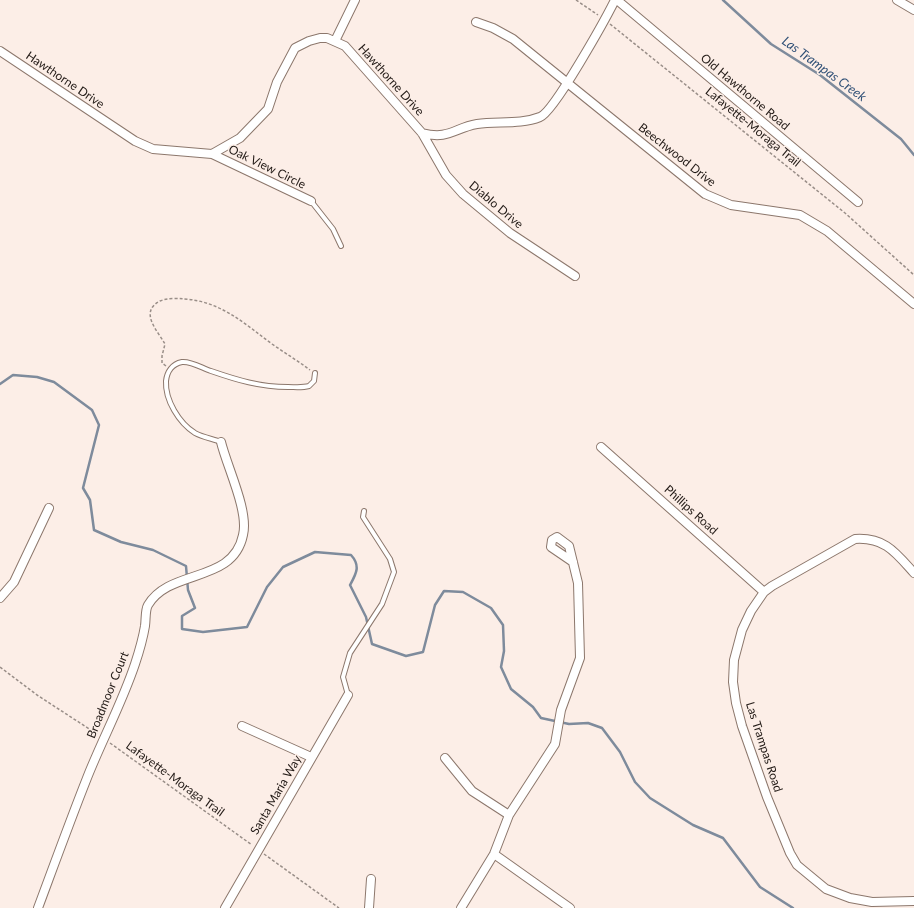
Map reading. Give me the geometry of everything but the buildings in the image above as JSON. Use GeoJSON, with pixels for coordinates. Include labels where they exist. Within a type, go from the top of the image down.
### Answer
{"type":"FeatureCollection","features":[{"type":"Feature","properties":{"kind":"street"},"geometry":{"type":"LineString","coordinates":[[335,42],[355,0]]}},
{"type":"Feature","properties":{"kind":"street","name":"Hawthorne Drive"},"geometry":{"type":"LineString","coordinates":[[0,51],[135,141],[153,149],[212,154],[240,138],[268,109],[277,82],[295,48],[309,41],[327,38],[345,46],[422,133],[444,136],[474,125],[489,122],[522,122],[542,117],[548,112],[567,83],[616,0]]}},
{"type":"Feature","properties":{"kind":"street","name":"Old Hawthorne Road"},"geometry":{"type":"LineString","coordinates":[[616,0],[858,202]]}},
{"type":"Feature","properties":{"kind":"street"},"geometry":{"type":"LineString","coordinates":[[897,0],[914,10]]}},
{"type":"Feature","properties":{"kind":"street","name":"Beechwood Drive"},"geometry":{"type":"LineString","coordinates":[[476,22],[493,28],[513,39],[705,194],[731,205],[800,215],[810,219],[827,231],[914,304]]}},
{"type":"Feature","properties":{"kind":"street","name":"Diablo Drive"},"geometry":{"type":"LineString","coordinates":[[422,133],[446,175],[463,194],[510,233],[575,276]]}},
{"type":"Feature","properties":{"kind":"street","name":"Oak View Circle"},"geometry":{"type":"LineString","coordinates":[[212,154],[311,201]]}},
{"type":"Feature","properties":{"kind":"street","name":"Broadmoor Court"},"geometry":{"type":"LineString","coordinates":[[38,908],[104,738],[135,664],[145,625],[147,606],[156,594],[175,582],[219,568],[231,558],[239,547],[244,535],[240,501],[226,462],[221,442]]}},
{"type":"Feature","properties":{"kind":"street","name":"Phillips Road"},"geometry":{"type":"LineString","coordinates":[[601,447],[764,592]]}},
{"type":"Feature","properties":{"kind":"street"},"geometry":{"type":"LineString","coordinates":[[0,598],[14,582],[49,508]]}},
{"type":"Feature","properties":{"kind":"street","name":"Las Trampas Road"},"geometry":{"type":"LineString","coordinates":[[914,573],[894,551],[882,543],[865,539],[855,540],[780,581],[764,592],[751,611],[742,630],[734,660],[733,682],[742,726],[790,853],[797,865],[826,889],[850,898],[872,902],[914,901]]}},
{"type":"Feature","properties":{"kind":"street"},"geometry":{"type":"LineString","coordinates":[[461,908],[494,854],[509,815],[555,744],[555,736],[561,710],[580,658],[578,583],[573,562]]}},
{"type":"Feature","properties":{"kind":"street","name":"Santa Maria Way"},"geometry":{"type":"LineString","coordinates":[[226,908],[311,757],[348,695]]}},
{"type":"Feature","properties":{"kind":"street"},"geometry":{"type":"LineString","coordinates":[[242,726],[311,757]]}},
{"type":"Feature","properties":{"kind":"street"},"geometry":{"type":"LineString","coordinates":[[445,758],[472,791],[509,815]]}},
{"type":"Feature","properties":{"kind":"street"},"geometry":{"type":"LineString","coordinates":[[494,854],[570,908]]}},
{"type":"Feature","properties":{"kind":"street"},"geometry":{"type":"LineString","coordinates":[[369,908],[371,879]]}},
{"type":"Feature","properties":{"kind":"lane"},"geometry":{"type":"LineString","coordinates":[[311,201],[332,229],[341,246]]}},
{"type":"Feature","properties":{"kind":"lane"},"geometry":{"type":"LineString","coordinates":[[221,442],[195,433],[181,420],[173,408],[167,394],[166,382],[167,373],[173,365],[183,362],[196,364],[249,384],[277,387],[309,386],[314,381],[315,373]]}},
{"type":"Feature","properties":{"kind":"lane"},"geometry":{"type":"LineString","coordinates":[[348,695],[343,677],[350,653],[375,612],[382,604],[394,572],[390,559],[363,517],[364,511]]}},
{"type":"Feature","properties":{"kind":"path","name":"Lafayette-Moraga Trail"},"geometry":{"type":"LineString","coordinates":[[576,0],[605,20],[845,213],[914,275]]}},
{"type":"Feature","properties":{"kind":"path"},"geometry":{"type":"LineString","coordinates":[[170,369],[162,363],[165,344],[149,318],[149,311],[155,304],[163,300],[178,299],[199,300],[235,315],[315,373]]}},
{"type":"Feature","properties":{"kind":"path","name":"Lafayette-Moraga Trail"},"geometry":{"type":"LineString","coordinates":[[0,667],[37,695],[104,738],[339,908]]}},
{"type":"Feature","properties":{"kind":"waterway","name":"Las Trampas Creek"},"geometry":{"type":"LineString","coordinates":[[723,0],[771,44],[820,75],[901,139],[914,155]]}},
{"type":"Feature","properties":{"kind":"waterway","name":"Las Trampas Creek"},"geometry":{"type":"LineString","coordinates":[[0,384],[13,375],[37,377],[54,382],[92,410],[99,425],[83,488],[90,500],[94,530],[121,542],[153,550],[186,566],[188,590],[195,608],[182,616],[182,629],[203,632],[247,627],[267,587],[283,567],[315,552],[351,555],[357,566],[356,574],[350,585],[366,617],[372,644],[406,656],[423,652],[435,605],[444,591],[463,592],[491,608],[503,625],[504,651],[501,667],[511,689],[533,707],[541,718],[569,724],[588,723],[602,728],[620,752],[635,782],[650,798],[693,825],[723,838],[760,887],[793,908]]}}]}
